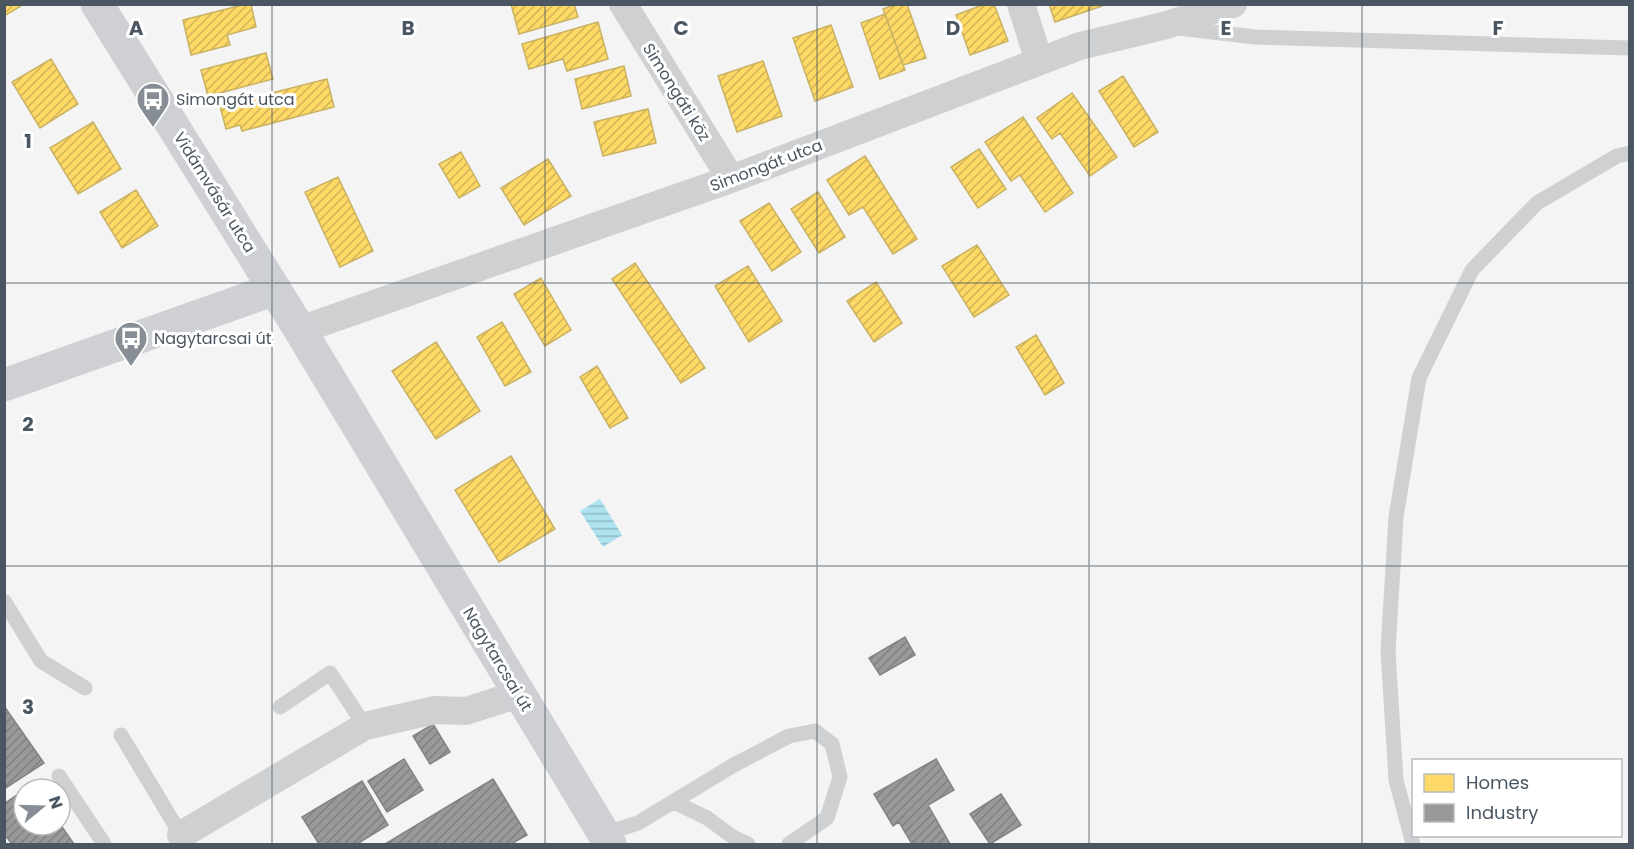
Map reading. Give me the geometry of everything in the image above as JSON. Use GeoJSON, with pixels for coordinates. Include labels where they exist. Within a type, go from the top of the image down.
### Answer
{"type":"FeatureCollection","features":[{"type":"Feature","properties":{"kind":"main road","name":"Vidámvásár utca"},"geometry":{"type":"LineString","coordinates":[[97,4],[275,289]]}},
{"type":"Feature","properties":{"kind":"main road","name":"Nagytarcsai út"},"geometry":{"type":"LineString","coordinates":[[275,289],[607,841]]}},
{"type":"Feature","properties":{"kind":"main road"},"geometry":{"type":"LineString","coordinates":[[4,385],[275,289]]}},
{"type":"Feature","properties":{"kind":"street","name":"Simongáti köz"},"geometry":{"type":"LineString","coordinates":[[623,4],[731,179]]}},
{"type":"Feature","properties":{"kind":"street"},"geometry":{"type":"LineString","coordinates":[[1021,4],[1039,61]]}},
{"type":"Feature","properties":{"kind":"street","name":"Simongát utca"},"geometry":{"type":"LineString","coordinates":[[300,330],[731,179],[1080,46],[1163,26],[1233,4]]}},
{"type":"Feature","properties":{"kind":"street"},"geometry":{"type":"LineString","coordinates":[[182,840],[365,726],[435,710],[466,711],[519,694]]}},
{"type":"Feature","properties":{"kind":"lane"},"geometry":{"type":"LineString","coordinates":[[1163,26],[1255,37],[1629,48]]}},
{"type":"Feature","properties":{"kind":"lane"},"geometry":{"type":"LineString","coordinates":[[1413,844],[1396,780],[1388,651],[1396,517],[1419,378],[1472,270],[1537,203],[1617,156],[1629,153]]}},
{"type":"Feature","properties":{"kind":"lane"},"geometry":{"type":"LineString","coordinates":[[4,602],[41,661],[85,688]]}},
{"type":"Feature","properties":{"kind":"lane"},"geometry":{"type":"LineString","coordinates":[[280,707],[330,673],[365,726]]}},
{"type":"Feature","properties":{"kind":"lane"},"geometry":{"type":"LineString","coordinates":[[607,841],[732,766],[789,736],[815,730],[832,744],[840,777],[827,818],[789,844]]}},
{"type":"Feature","properties":{"kind":"lane"},"geometry":{"type":"LineString","coordinates":[[121,735],[182,840]]}},
{"type":"Feature","properties":{"kind":"lane"},"geometry":{"type":"LineString","coordinates":[[58,776],[104,844]]}},
{"type":"Feature","properties":{"kind":"lane"},"geometry":{"type":"LineString","coordinates":[[674,802],[707,818],[733,837],[748,844]]}},
{"type":"Feature","properties":{"kind":"water"},"geometry":{"type":"Polygon","coordinates":[[[600,499],[622,535],[603,547],[580,511],[600,499]]]}},
{"type":"Feature","properties":{"kind":"building: Homes"},"geometry":{"type":"Polygon","coordinates":[[[4,4],[20,4],[21,6],[4,16],[4,4]]]}},
{"type":"Feature","properties":{"kind":"building: Homes"},"geometry":{"type":"Polygon","coordinates":[[[251,4],[256,27],[227,35],[230,45],[191,55],[183,20],[251,4]]]}},
{"type":"Feature","properties":{"kind":"building: Homes"},"geometry":{"type":"Polygon","coordinates":[[[511,4],[574,4],[578,17],[519,34],[511,4]]]}},
{"type":"Feature","properties":{"kind":"building: Homes"},"geometry":{"type":"Polygon","coordinates":[[[897,4],[907,4],[926,58],[903,65],[883,9],[897,4]]]}},
{"type":"Feature","properties":{"kind":"building: Homes"},"geometry":{"type":"Polygon","coordinates":[[[985,4],[994,4],[1008,41],[970,55],[956,15],[985,4]]]}},
{"type":"Feature","properties":{"kind":"building: Homes"},"geometry":{"type":"Polygon","coordinates":[[[1049,4],[1101,4],[1102,6],[1055,22],[1049,4]]]}},
{"type":"Feature","properties":{"kind":"building: Homes"},"geometry":{"type":"Polygon","coordinates":[[[885,14],[905,70],[880,79],[861,23],[885,14]]]}},
{"type":"Feature","properties":{"kind":"building: Homes"},"geometry":{"type":"Polygon","coordinates":[[[598,22],[608,59],[567,71],[563,59],[529,69],[522,44],[598,22]]]}},
{"type":"Feature","properties":{"kind":"building: Homes"},"geometry":{"type":"Polygon","coordinates":[[[831,25],[853,87],[815,101],[793,38],[831,25]]]}},
{"type":"Feature","properties":{"kind":"building: Homes"},"geometry":{"type":"Polygon","coordinates":[[[266,53],[273,79],[208,96],[201,70],[266,53]]]}},
{"type":"Feature","properties":{"kind":"building: Homes"},"geometry":{"type":"Polygon","coordinates":[[[51,59],[78,104],[40,128],[12,82],[51,59]]]}},
{"type":"Feature","properties":{"kind":"building: Homes"},"geometry":{"type":"Polygon","coordinates":[[[763,61],[782,116],[737,132],[718,76],[763,61]]]}},
{"type":"Feature","properties":{"kind":"building: Homes"},"geometry":{"type":"Polygon","coordinates":[[[624,66],[631,96],[582,109],[575,79],[624,66]]]}},
{"type":"Feature","properties":{"kind":"building: Homes"},"geometry":{"type":"Polygon","coordinates":[[[1123,76],[1158,132],[1134,147],[1099,91],[1123,76]]]}},
{"type":"Feature","properties":{"kind":"building: Homes"},"geometry":{"type":"Polygon","coordinates":[[[327,79],[334,107],[242,131],[240,125],[226,129],[220,106],[327,79]]]}},
{"type":"Feature","properties":{"kind":"building: Homes"},"geometry":{"type":"Polygon","coordinates":[[[1072,93],[1117,157],[1090,176],[1060,133],[1052,139],[1037,118],[1072,93]]]}},
{"type":"Feature","properties":{"kind":"building: Homes"},"geometry":{"type":"Polygon","coordinates":[[[648,109],[656,143],[603,156],[594,122],[648,109]]]}},
{"type":"Feature","properties":{"kind":"building: Homes"},"geometry":{"type":"Polygon","coordinates":[[[1023,117],[1073,193],[1045,212],[1020,175],[1011,181],[985,142],[1023,117]]]}},
{"type":"Feature","properties":{"kind":"building: Homes"},"geometry":{"type":"Polygon","coordinates":[[[93,122],[121,169],[78,194],[50,148],[93,122]]]}},
{"type":"Feature","properties":{"kind":"building: Homes"},"geometry":{"type":"Polygon","coordinates":[[[979,149],[1006,189],[978,208],[951,167],[979,149]]]}},
{"type":"Feature","properties":{"kind":"building: Homes"},"geometry":{"type":"Polygon","coordinates":[[[461,152],[480,186],[459,198],[439,164],[461,152]]]}},
{"type":"Feature","properties":{"kind":"building: Homes"},"geometry":{"type":"Polygon","coordinates":[[[865,156],[917,239],[893,254],[863,207],[849,215],[827,180],[865,156]]]}},
{"type":"Feature","properties":{"kind":"building: Homes"},"geometry":{"type":"Polygon","coordinates":[[[548,159],[571,196],[524,225],[501,188],[548,159]]]}},
{"type":"Feature","properties":{"kind":"building: Homes"},"geometry":{"type":"Polygon","coordinates":[[[338,177],[373,251],[340,267],[305,192],[338,177]]]}},
{"type":"Feature","properties":{"kind":"building: Homes"},"geometry":{"type":"Polygon","coordinates":[[[136,190],[158,226],[122,248],[100,212],[136,190]]]}},
{"type":"Feature","properties":{"kind":"building: Homes"},"geometry":{"type":"Polygon","coordinates":[[[818,192],[845,237],[819,253],[791,209],[818,192]]]}},
{"type":"Feature","properties":{"kind":"building: Homes"},"geometry":{"type":"Polygon","coordinates":[[[769,203],[801,252],[772,271],[740,221],[769,203]]]}},
{"type":"Feature","properties":{"kind":"building: Homes"},"geometry":{"type":"Polygon","coordinates":[[[977,245],[1009,295],[974,317],[942,266],[977,245]]]}},
{"type":"Feature","properties":{"kind":"building: Homes"},"geometry":{"type":"Polygon","coordinates":[[[635,263],[705,368],[681,383],[612,279],[635,263]]]}},
{"type":"Feature","properties":{"kind":"building: Homes"},"geometry":{"type":"Polygon","coordinates":[[[748,266],[782,321],[749,342],[715,286],[748,266]]]}},
{"type":"Feature","properties":{"kind":"building: Homes"},"geometry":{"type":"Polygon","coordinates":[[[541,278],[571,330],[545,346],[514,294],[541,278]]]}},
{"type":"Feature","properties":{"kind":"building: Homes"},"geometry":{"type":"Polygon","coordinates":[[[876,282],[902,323],[874,342],[847,301],[876,282]]]}},
{"type":"Feature","properties":{"kind":"building: Homes"},"geometry":{"type":"Polygon","coordinates":[[[502,322],[531,372],[505,386],[477,337],[502,322]]]}},
{"type":"Feature","properties":{"kind":"building: Homes"},"geometry":{"type":"Polygon","coordinates":[[[1036,335],[1064,383],[1045,395],[1016,347],[1036,335]]]}},
{"type":"Feature","properties":{"kind":"building: Homes"},"geometry":{"type":"Polygon","coordinates":[[[436,342],[480,411],[436,439],[392,371],[436,342]]]}},
{"type":"Feature","properties":{"kind":"building: Homes"},"geometry":{"type":"Polygon","coordinates":[[[597,366],[628,418],[610,428],[580,377],[597,366]]]}},
{"type":"Feature","properties":{"kind":"building: Homes"},"geometry":{"type":"Polygon","coordinates":[[[511,456],[555,529],[499,562],[455,490],[511,456]]]}},
{"type":"Feature","properties":{"kind":"building: Industry"},"geometry":{"type":"Polygon","coordinates":[[[905,637],[915,655],[880,675],[869,658],[905,637]]]}},
{"type":"Feature","properties":{"kind":"building: Industry"},"geometry":{"type":"Polygon","coordinates":[[[4,706],[44,763],[22,777],[12,777],[12,784],[4,789],[4,706]]]}},
{"type":"Feature","properties":{"kind":"building: Industry"},"geometry":{"type":"Polygon","coordinates":[[[433,724],[450,752],[430,764],[413,736],[433,724]]]}},
{"type":"Feature","properties":{"kind":"building: Industry"},"geometry":{"type":"Polygon","coordinates":[[[404,759],[423,790],[387,812],[368,781],[404,759]]]}},
{"type":"Feature","properties":{"kind":"building: Industry"},"geometry":{"type":"Polygon","coordinates":[[[936,759],[954,790],[928,805],[950,844],[912,844],[899,822],[893,826],[874,794],[936,759]]]}},
{"type":"Feature","properties":{"kind":"building: Industry"},"geometry":{"type":"Polygon","coordinates":[[[493,779],[527,835],[511,844],[385,844],[493,779]]]}},
{"type":"Feature","properties":{"kind":"building: Industry"},"geometry":{"type":"Polygon","coordinates":[[[362,781],[388,825],[357,844],[319,844],[302,817],[362,781]]]}},
{"type":"Feature","properties":{"kind":"building: Industry"},"geometry":{"type":"Polygon","coordinates":[[[1001,794],[1021,825],[990,844],[970,814],[1001,794]]]}},
{"type":"Feature","properties":{"kind":"building: Industry"},"geometry":{"type":"Polygon","coordinates":[[[12,798],[12,837],[69,837],[74,844],[12,844],[4,834],[4,804],[12,798]]]}},
{"type":"Feature","properties":{"kind":"place","name":"Simongát utca"},"geometry":{"type":"Point","coordinates":[153,128]}},
{"type":"Feature","properties":{"kind":"place","name":"Nagytarcsai út"},"geometry":{"type":"Point","coordinates":[131,367]}}]}
